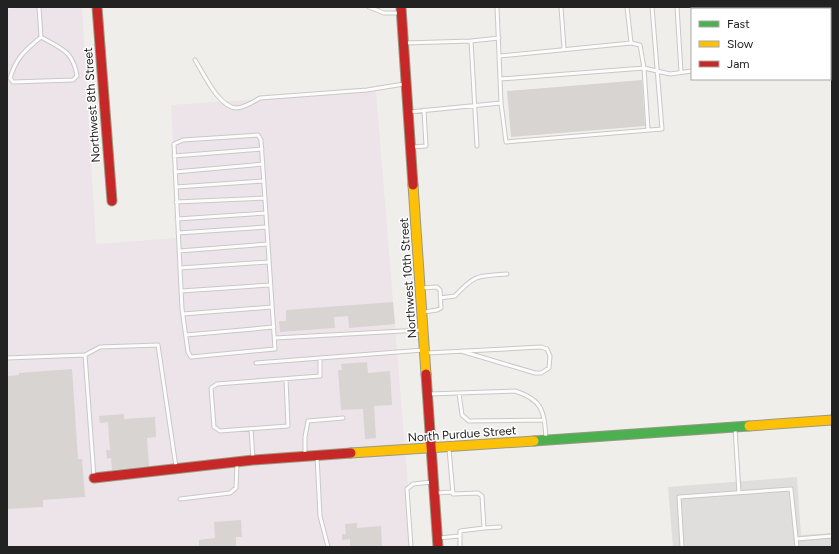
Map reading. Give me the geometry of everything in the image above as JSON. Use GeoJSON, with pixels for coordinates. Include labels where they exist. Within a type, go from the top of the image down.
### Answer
{"type":"FeatureCollection","features":[{"type":"Feature","properties":{"kind":"street","name":"Northwest 8th Street"},"geometry":{"type":"LineString","coordinates":[[97,7],[112,201]]}},
{"type":"Feature","properties":{"kind":"street","name":"Northwest 10th Street"},"geometry":{"type":"LineString","coordinates":[[401,10],[438,543]]}},
{"type":"Feature","properties":{"kind":"street","name":"North Purdue Street"},"geometry":{"type":"LineString","coordinates":[[94,478],[253,460],[832,420]]}},
{"type":"Feature","properties":{"kind":"lane"},"geometry":{"type":"LineString","coordinates":[[39,7],[42,37]]}},
{"type":"Feature","properties":{"kind":"lane"},"geometry":{"type":"LineString","coordinates":[[369,7],[384,13],[401,10]]}},
{"type":"Feature","properties":{"kind":"lane"},"geometry":{"type":"LineString","coordinates":[[497,7],[501,103],[506,142],[662,129],[652,7]]}},
{"type":"Feature","properties":{"kind":"lane"},"geometry":{"type":"LineString","coordinates":[[561,7],[564,49]]}},
{"type":"Feature","properties":{"kind":"lane"},"geometry":{"type":"LineString","coordinates":[[627,7],[631,43]]}},
{"type":"Feature","properties":{"kind":"lane"},"geometry":{"type":"LineString","coordinates":[[677,7],[682,72]]}},
{"type":"Feature","properties":{"kind":"lane"},"geometry":{"type":"LineString","coordinates":[[42,37],[64,50],[74,61],[77,76],[73,80],[13,82],[10,78],[15,62],[42,37]]}},
{"type":"Feature","properties":{"kind":"lane"},"geometry":{"type":"LineString","coordinates":[[404,44],[471,41],[499,38]]}},
{"type":"Feature","properties":{"kind":"lane"},"geometry":{"type":"LineString","coordinates":[[471,41],[477,146]]}},
{"type":"Feature","properties":{"kind":"lane"},"geometry":{"type":"LineString","coordinates":[[500,56],[631,43],[640,45],[644,68],[648,130]]}},
{"type":"Feature","properties":{"kind":"lane"},"geometry":{"type":"LineString","coordinates":[[196,60],[220,98],[227,106],[237,108],[246,106],[260,98],[367,90],[406,84]]}},
{"type":"Feature","properties":{"kind":"lane"},"geometry":{"type":"LineString","coordinates":[[500,79],[644,68],[670,74],[691,72]]}},
{"type":"Feature","properties":{"kind":"lane"},"geometry":{"type":"LineString","coordinates":[[408,112],[501,103]]}},
{"type":"Feature","properties":{"kind":"lane"},"geometry":{"type":"LineString","coordinates":[[410,147],[426,146],[424,110]]}},
{"type":"Feature","properties":{"kind":"lane"},"geometry":{"type":"LineString","coordinates":[[258,135],[261,140],[262,148],[268,262],[275,349],[191,357],[188,352],[181,291],[174,144],[183,140],[258,135]]}},
{"type":"Feature","properties":{"kind":"lane"},"geometry":{"type":"LineString","coordinates":[[174,156],[262,148]]}},
{"type":"Feature","properties":{"kind":"lane"},"geometry":{"type":"LineString","coordinates":[[175,172],[262,164]]}},
{"type":"Feature","properties":{"kind":"lane"},"geometry":{"type":"LineString","coordinates":[[176,186],[263,181]]}},
{"type":"Feature","properties":{"kind":"lane"},"geometry":{"type":"LineString","coordinates":[[176,202],[265,198]]}},
{"type":"Feature","properties":{"kind":"lane"},"geometry":{"type":"LineString","coordinates":[[177,219],[266,213]]}},
{"type":"Feature","properties":{"kind":"lane"},"geometry":{"type":"LineString","coordinates":[[178,233],[267,227]]}},
{"type":"Feature","properties":{"kind":"lane"},"geometry":{"type":"LineString","coordinates":[[179,250],[268,244]]}},
{"type":"Feature","properties":{"kind":"lane"},"geometry":{"type":"LineString","coordinates":[[180,268],[268,262]]}},
{"type":"Feature","properties":{"kind":"lane"},"geometry":{"type":"LineString","coordinates":[[440,298],[455,296],[476,276],[507,274]]}},
{"type":"Feature","properties":{"kind":"lane"},"geometry":{"type":"LineString","coordinates":[[181,291],[270,285]]}},
{"type":"Feature","properties":{"kind":"lane"},"geometry":{"type":"LineString","coordinates":[[420,288],[437,287],[440,290],[441,308],[422,312]]}},
{"type":"Feature","properties":{"kind":"lane"},"geometry":{"type":"LineString","coordinates":[[183,314],[272,307]]}},
{"type":"Feature","properties":{"kind":"lane"},"geometry":{"type":"LineString","coordinates":[[186,336],[274,327]]}},
{"type":"Feature","properties":{"kind":"lane"},"geometry":{"type":"LineString","coordinates":[[275,338],[423,330]]}},
{"type":"Feature","properties":{"kind":"lane"},"geometry":{"type":"LineString","coordinates":[[7,358],[85,355],[100,347],[158,346],[177,468]]}},
{"type":"Feature","properties":{"kind":"lane"},"geometry":{"type":"LineString","coordinates":[[256,363],[425,352],[541,347],[547,349],[550,356],[549,368],[541,373],[535,373],[461,351]]}},
{"type":"Feature","properties":{"kind":"lane"},"geometry":{"type":"LineString","coordinates":[[85,355],[94,478]]}},
{"type":"Feature","properties":{"kind":"lane"},"geometry":{"type":"LineString","coordinates":[[286,379],[288,426],[220,431],[214,427],[211,388],[217,384],[320,376],[320,358]]}},
{"type":"Feature","properties":{"kind":"lane"},"geometry":{"type":"LineString","coordinates":[[428,394],[515,391],[522,393],[538,402],[544,420],[546,440]]}},
{"type":"Feature","properties":{"kind":"lane"},"geometry":{"type":"LineString","coordinates":[[459,393],[462,415],[469,421],[544,420]]}},
{"type":"Feature","properties":{"kind":"lane"},"geometry":{"type":"LineString","coordinates":[[305,456],[305,438],[308,421],[343,418]]}},
{"type":"Feature","properties":{"kind":"lane"},"geometry":{"type":"LineString","coordinates":[[734,427],[739,493]]}},
{"type":"Feature","properties":{"kind":"lane"},"geometry":{"type":"LineString","coordinates":[[251,429],[253,460]]}},
{"type":"Feature","properties":{"kind":"lane"},"geometry":{"type":"LineString","coordinates":[[449,447],[452,492]]}},
{"type":"Feature","properties":{"kind":"lane"},"geometry":{"type":"LineString","coordinates":[[317,455],[320,516],[328,547]]}},
{"type":"Feature","properties":{"kind":"lane"},"geometry":{"type":"LineString","coordinates":[[180,499],[230,493],[236,488],[237,462]]}},
{"type":"Feature","properties":{"kind":"lane"},"geometry":{"type":"LineString","coordinates":[[411,547],[407,489],[413,484],[434,482]]}},
{"type":"Feature","properties":{"kind":"lane"},"geometry":{"type":"LineString","coordinates":[[682,547],[679,497],[791,489],[797,547]]}},
{"type":"Feature","properties":{"kind":"lane"},"geometry":{"type":"LineString","coordinates":[[434,493],[478,493],[482,496],[484,528]]}},
{"type":"Feature","properties":{"kind":"lane"},"geometry":{"type":"LineString","coordinates":[[460,547],[460,531],[500,527]]}},
{"type":"Feature","properties":{"kind":"lane"},"geometry":{"type":"LineString","coordinates":[[438,543],[459,536]]}},
{"type":"Feature","properties":{"kind":"lane"},"geometry":{"type":"LineString","coordinates":[[796,539],[832,536]]}},
{"type":"Feature","properties":{"kind":"shaded area"},"geometry":{"type":"Polygon","coordinates":[[[30,7],[82,7],[96,244],[177,238],[171,105],[376,91],[413,547],[7,547],[7,9],[30,7]]]}},
{"type":"Feature","properties":{"kind":"shaded area"},"geometry":{"type":"Polygon","coordinates":[[[797,477],[801,535],[832,533],[832,547],[673,547],[668,487],[797,477]]]}},
{"type":"Feature","properties":{"kind":"building"},"geometry":{"type":"Polygon","coordinates":[[[642,80],[645,126],[511,137],[507,91],[642,80]]]}},
{"type":"Feature","properties":{"kind":"building"},"geometry":{"type":"Polygon","coordinates":[[[393,302],[395,324],[349,328],[348,316],[334,317],[335,328],[280,332],[279,321],[286,321],[286,310],[393,302]]]}},
{"type":"Feature","properties":{"kind":"building"},"geometry":{"type":"Polygon","coordinates":[[[367,362],[368,373],[390,371],[392,405],[374,406],[376,438],[365,439],[363,409],[341,410],[338,370],[342,370],[341,364],[367,362]]]}},
{"type":"Feature","properties":{"kind":"building"},"geometry":{"type":"Polygon","coordinates":[[[72,369],[78,459],[82,459],[85,497],[43,500],[43,507],[7,509],[7,376],[19,375],[19,373],[72,369]]]}},
{"type":"Feature","properties":{"kind":"building"},"geometry":{"type":"Polygon","coordinates":[[[124,414],[124,419],[155,417],[156,437],[147,438],[149,466],[112,470],[111,458],[107,459],[106,450],[110,450],[108,422],[100,423],[99,416],[124,414]]]}},
{"type":"Feature","properties":{"kind":"building"},"geometry":{"type":"Polygon","coordinates":[[[241,520],[242,537],[236,537],[236,547],[199,547],[199,540],[215,538],[214,522],[241,520]]]}},
{"type":"Feature","properties":{"kind":"building"},"geometry":{"type":"Polygon","coordinates":[[[357,523],[357,528],[381,526],[382,547],[350,547],[350,539],[342,540],[342,534],[346,534],[345,524],[357,523]]]}},
{"type":"Feature","properties":{"kind":"traffic: fast"},"geometry":{"type":"LineString","coordinates":[[534,441],[749,426]]}},
{"type":"Feature","properties":{"kind":"traffic: slow"},"geometry":{"type":"LineString","coordinates":[[413,185],[426,374]]}},
{"type":"Feature","properties":{"kind":"traffic: slow"},"geometry":{"type":"LineString","coordinates":[[749,426],[832,420]]}},
{"type":"Feature","properties":{"kind":"traffic: slow"},"geometry":{"type":"LineString","coordinates":[[351,453],[534,441]]}},
{"type":"Feature","properties":{"kind":"traffic: jam"},"geometry":{"type":"LineString","coordinates":[[97,7],[112,201]]}},
{"type":"Feature","properties":{"kind":"traffic: jam"},"geometry":{"type":"LineString","coordinates":[[401,7],[413,185]]}},
{"type":"Feature","properties":{"kind":"traffic: jam"},"geometry":{"type":"LineString","coordinates":[[426,374],[438,547]]}},
{"type":"Feature","properties":{"kind":"traffic: jam"},"geometry":{"type":"LineString","coordinates":[[94,478],[253,460],[351,453]]}}]}
